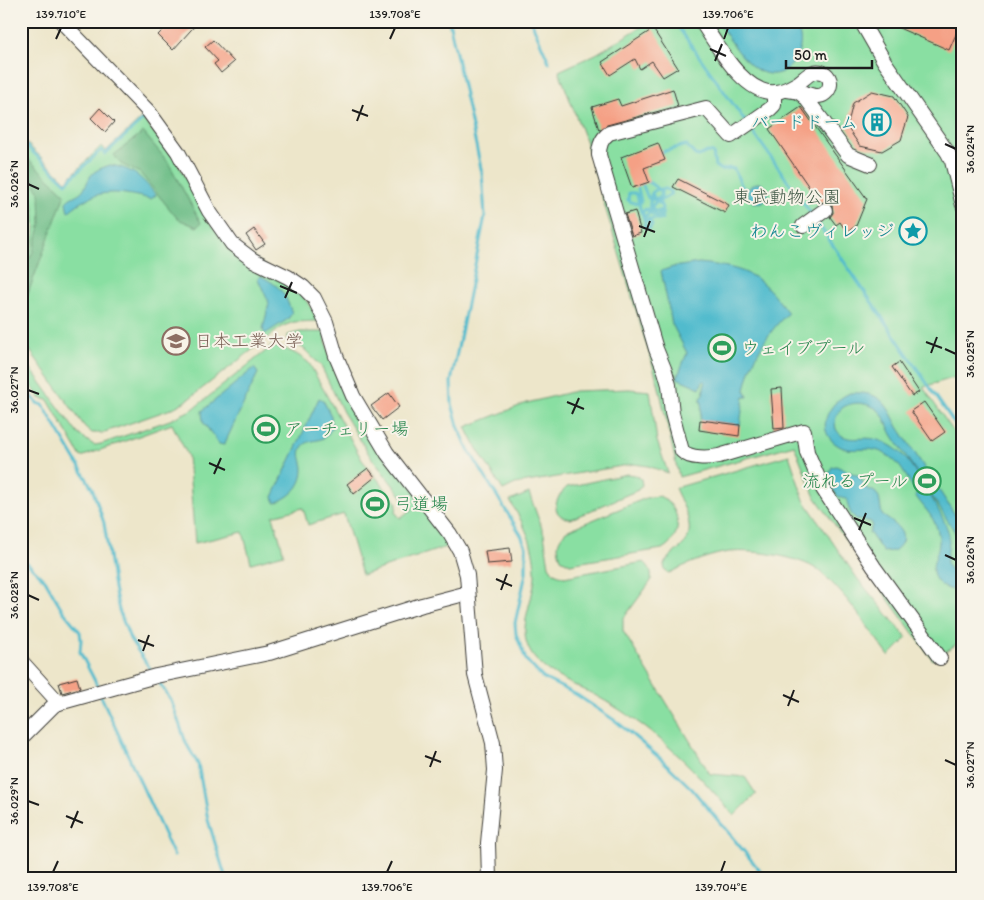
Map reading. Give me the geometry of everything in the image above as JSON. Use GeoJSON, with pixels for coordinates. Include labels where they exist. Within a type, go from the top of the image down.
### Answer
{"type":"FeatureCollection","features":[{"type":"Feature","properties":{"kind":"street"},"geometry":{"type":"LineString","coordinates":[[61,21],[149,112],[178,152],[209,211],[232,244],[253,260],[288,277],[303,287],[314,298],[326,322],[336,356],[353,396],[388,453],[450,534],[460,551],[467,575],[475,675],[493,743],[494,770],[488,843],[489,879]]}},
{"type":"Feature","properties":{"kind":"street"},"geometry":{"type":"LineString","coordinates":[[701,21],[737,73],[751,85],[763,91],[785,91],[818,97],[824,94]]}},
{"type":"Feature","properties":{"kind":"street"},"geometry":{"type":"LineString","coordinates":[[861,21],[884,62],[948,153],[952,161],[963,205]]}},
{"type":"Feature","properties":{"kind":"street"},"geometry":{"type":"LineString","coordinates":[[816,112],[814,103],[829,89],[831,83],[829,77],[822,72],[814,71],[785,91],[774,104],[732,136],[706,108],[609,134],[605,136],[599,146],[599,155],[650,331],[665,372],[672,414],[682,451],[686,455],[709,458],[804,431],[807,452],[823,490],[874,567],[940,658]]}},
{"type":"Feature","properties":{"kind":"street"},"geometry":{"type":"LineString","coordinates":[[785,91],[805,96],[848,155],[870,164]]}},
{"type":"Feature","properties":{"kind":"street"},"geometry":{"type":"LineString","coordinates":[[803,226],[825,210]]}},
{"type":"Feature","properties":{"kind":"street"},"geometry":{"type":"LineString","coordinates":[[21,738],[54,705],[59,703],[156,676],[269,653],[422,605],[468,593]]}},
{"type":"Feature","properties":{"kind":"street"},"geometry":{"type":"LineString","coordinates":[[21,661],[59,703]]}},
{"type":"Feature","properties":{"kind":"green space","name":"東武動物公園"},"geometry":{"type":"Polygon","coordinates":[[[651,21],[963,21],[963,375],[923,387],[962,444],[959,446],[963,451],[963,640],[933,660],[814,495],[794,445],[679,477],[658,383],[585,140],[559,71],[596,54],[651,21]]]}},
{"type":"Feature","properties":{"kind":"green space"},"geometry":{"type":"Polygon","coordinates":[[[142,118],[174,156],[212,226],[300,292],[319,321],[294,322],[283,326],[186,401],[171,409],[102,433],[92,433],[85,427],[21,338],[21,266],[27,258],[34,238],[35,217],[31,197],[21,173],[21,138],[66,181],[101,146],[106,151],[142,118]]]}},
{"type":"Feature","properties":{"kind":"green space"},"geometry":{"type":"Polygon","coordinates":[[[143,132],[168,162],[201,223],[197,227],[178,219],[140,173],[121,164],[114,155],[143,132]]]}},
{"type":"Feature","properties":{"kind":"green space"},"geometry":{"type":"Polygon","coordinates":[[[21,152],[65,194],[21,312],[21,271],[33,252],[41,223],[40,195],[33,179],[21,169],[21,152]]]}},
{"type":"Feature","properties":{"kind":"green space"},"geometry":{"type":"Polygon","coordinates":[[[21,182],[29,201],[32,222],[29,242],[21,261],[21,182]]]}},
{"type":"Feature","properties":{"kind":"green space"},"geometry":{"type":"Polygon","coordinates":[[[300,332],[324,332],[330,358],[452,545],[362,575],[344,514],[308,525],[303,508],[273,516],[284,554],[251,563],[243,532],[195,543],[188,456],[172,424],[81,457],[48,400],[40,398],[23,375],[21,375],[21,355],[78,434],[94,445],[170,420],[193,409],[272,346],[287,350],[309,363],[362,460],[397,503],[396,513],[400,518],[412,509],[370,456],[343,412],[321,366],[303,348],[288,341],[288,335],[300,332]]]}},
{"type":"Feature","properties":{"kind":"green space"},"geometry":{"type":"Polygon","coordinates":[[[629,389],[650,391],[657,441],[668,473],[648,466],[634,464],[515,484],[503,490],[476,447],[466,427],[527,403],[575,391],[629,389]]]}},
{"type":"Feature","properties":{"kind":"green space"},"geometry":{"type":"Polygon","coordinates":[[[789,455],[804,500],[857,578],[907,638],[889,656],[839,590],[819,571],[800,561],[772,554],[733,552],[702,559],[669,573],[665,571],[665,562],[687,540],[689,533],[688,517],[675,488],[789,455]]]}},
{"type":"Feature","properties":{"kind":"green space"},"geometry":{"type":"Polygon","coordinates":[[[627,474],[635,475],[641,479],[642,485],[638,490],[571,519],[564,517],[557,511],[556,506],[559,497],[567,487],[627,474]]]}},
{"type":"Feature","properties":{"kind":"green space"},"geometry":{"type":"Polygon","coordinates":[[[529,493],[544,534],[549,566],[554,573],[564,577],[644,562],[650,569],[651,581],[623,619],[623,631],[710,774],[745,777],[756,794],[734,816],[691,768],[655,735],[611,704],[553,674],[537,661],[531,653],[525,633],[525,623],[533,592],[535,571],[533,551],[520,518],[510,501],[529,493]]]}},
{"type":"Feature","properties":{"kind":"green space"},"geometry":{"type":"Polygon","coordinates":[[[659,496],[672,507],[677,521],[674,537],[662,549],[570,564],[561,559],[558,544],[566,531],[646,498],[659,496]]]}},
{"type":"Feature","properties":{"kind":"water"},"geometry":{"type":"Polygon","coordinates":[[[717,21],[791,21],[798,30],[800,40],[799,51],[787,69],[777,74],[765,73],[753,67],[743,58],[717,21]]]}},
{"type":"Feature","properties":{"kind":"water"},"geometry":{"type":"Polygon","coordinates":[[[110,165],[125,169],[136,175],[156,195],[151,199],[127,194],[107,193],[88,198],[68,212],[66,202],[82,191],[94,173],[110,165]]]}},
{"type":"Feature","properties":{"kind":"water"},"geometry":{"type":"Polygon","coordinates":[[[754,183],[762,183],[768,189],[768,197],[762,203],[754,203],[748,197],[748,189],[754,183]]]}},
{"type":"Feature","properties":{"kind":"water","name":"ウェイブプール"},"geometry":{"type":"Polygon","coordinates":[[[699,263],[729,267],[751,275],[769,289],[788,313],[766,339],[755,358],[745,390],[748,397],[744,397],[740,425],[700,420],[702,402],[699,401],[703,394],[705,382],[703,381],[700,388],[677,378],[687,353],[672,324],[661,271],[699,263]]]}},
{"type":"Feature","properties":{"kind":"water"},"geometry":{"type":"Polygon","coordinates":[[[261,276],[273,283],[281,291],[292,313],[288,319],[265,334],[263,329],[269,303],[258,279],[261,276]]]}},
{"type":"Feature","properties":{"kind":"water"},"geometry":{"type":"Polygon","coordinates":[[[254,368],[258,373],[224,445],[219,444],[203,422],[202,411],[254,368]]]}},
{"type":"Feature","properties":{"kind":"water","name":"流れるプール"},"geometry":{"type":"Polygon","coordinates":[[[850,393],[869,394],[886,405],[898,427],[963,527],[963,550],[957,535],[878,410],[867,404],[854,403],[843,407],[839,411],[835,423],[839,434],[848,438],[878,440],[892,446],[901,453],[913,468],[936,505],[947,528],[949,539],[947,565],[956,572],[963,570],[963,590],[946,588],[941,585],[933,574],[939,544],[938,531],[933,519],[915,495],[917,494],[898,464],[890,457],[876,450],[845,448],[831,440],[825,425],[826,417],[835,403],[850,393]]]}},
{"type":"Feature","properties":{"kind":"water"},"geometry":{"type":"Polygon","coordinates":[[[319,398],[323,400],[331,416],[332,428],[323,439],[308,442],[303,446],[300,452],[303,469],[301,481],[295,491],[275,503],[273,497],[319,398]]]}},
{"type":"Feature","properties":{"kind":"water"},"geometry":{"type":"Polygon","coordinates":[[[836,466],[859,476],[866,488],[875,492],[879,497],[882,515],[897,526],[902,535],[900,546],[894,551],[883,552],[869,532],[872,523],[859,520],[853,516],[847,499],[836,494],[829,473],[832,467],[836,466]]]}},
{"type":"Feature","properties":{"kind":"building"},"geometry":{"type":"Polygon","coordinates":[[[172,21],[199,21],[173,50],[158,35],[172,21]]]}},
{"type":"Feature","properties":{"kind":"building"},"geometry":{"type":"Polygon","coordinates":[[[883,21],[962,21],[949,50],[883,21]]]}},
{"type":"Feature","properties":{"kind":"building"},"geometry":{"type":"Polygon","coordinates":[[[653,29],[678,68],[663,77],[652,61],[640,69],[635,59],[610,75],[602,62],[653,29]]]}},
{"type":"Feature","properties":{"kind":"building"},"geometry":{"type":"Polygon","coordinates":[[[213,40],[234,62],[221,73],[214,64],[218,61],[205,47],[213,40]]]}},
{"type":"Feature","properties":{"kind":"building"},"geometry":{"type":"Polygon","coordinates":[[[673,89],[678,106],[607,125],[599,130],[592,107],[618,99],[621,106],[673,89]]]}},
{"type":"Feature","properties":{"kind":"building","name":"バードドーム"},"geometry":{"type":"Polygon","coordinates":[[[872,91],[894,96],[908,117],[901,140],[882,151],[860,146],[847,127],[853,103],[872,91]]]}},
{"type":"Feature","properties":{"kind":"building"},"geometry":{"type":"Polygon","coordinates":[[[801,107],[867,199],[856,226],[847,232],[840,222],[836,225],[830,217],[833,213],[832,205],[828,202],[820,203],[769,129],[801,107]]]}},
{"type":"Feature","properties":{"kind":"building"},"geometry":{"type":"Polygon","coordinates":[[[100,108],[114,122],[105,132],[91,118],[100,108]]]}},
{"type":"Feature","properties":{"kind":"building"},"geometry":{"type":"Polygon","coordinates":[[[658,143],[665,160],[644,168],[649,182],[632,188],[621,157],[658,143]]]}},
{"type":"Feature","properties":{"kind":"building"},"geometry":{"type":"Polygon","coordinates":[[[678,179],[729,205],[725,213],[673,187],[678,179]]]}},
{"type":"Feature","properties":{"kind":"building"},"geometry":{"type":"Polygon","coordinates":[[[635,211],[641,233],[632,236],[625,214],[635,211]]]}},
{"type":"Feature","properties":{"kind":"building"},"geometry":{"type":"Polygon","coordinates":[[[254,229],[265,244],[256,250],[246,235],[254,229]]]}},
{"type":"Feature","properties":{"kind":"building"},"geometry":{"type":"Polygon","coordinates":[[[899,362],[919,392],[912,396],[892,367],[899,362]]]}},
{"type":"Feature","properties":{"kind":"building"},"geometry":{"type":"Polygon","coordinates":[[[782,388],[784,428],[774,429],[771,389],[782,388]]]}},
{"type":"Feature","properties":{"kind":"building"},"geometry":{"type":"Polygon","coordinates":[[[389,393],[399,407],[382,420],[371,406],[389,393]]]}},
{"type":"Feature","properties":{"kind":"building"},"geometry":{"type":"Polygon","coordinates":[[[924,402],[945,432],[932,441],[911,411],[924,402]]]}},
{"type":"Feature","properties":{"kind":"building"},"geometry":{"type":"Polygon","coordinates":[[[700,420],[740,425],[739,436],[699,430],[700,420]]]}},
{"type":"Feature","properties":{"kind":"building"},"geometry":{"type":"Polygon","coordinates":[[[368,468],[375,477],[354,494],[347,484],[368,468]]]}},
{"type":"Feature","properties":{"kind":"building"},"geometry":{"type":"Polygon","coordinates":[[[510,548],[512,562],[487,564],[485,551],[510,548]]]}},
{"type":"Feature","properties":{"kind":"building"},"geometry":{"type":"Polygon","coordinates":[[[77,678],[80,688],[62,693],[59,683],[77,678]]]}},
{"type":"Feature","properties":{"kind":"waterway"},"geometry":{"type":"LineString","coordinates":[[449,21],[482,173],[485,216],[451,382],[452,404],[458,426],[468,449],[521,535],[526,547],[526,573],[515,623],[516,634],[526,660],[543,678],[577,695],[617,722],[661,759],[692,789],[767,879]]}},
{"type":"Feature","properties":{"kind":"waterway"},"geometry":{"type":"LineString","coordinates":[[531,21],[549,62]]}},
{"type":"Feature","properties":{"kind":"waterway"},"geometry":{"type":"LineString","coordinates":[[674,21],[745,121]]}},
{"type":"Feature","properties":{"kind":"waterway"},"geometry":{"type":"LineString","coordinates":[[21,141],[66,183],[101,150],[105,154],[146,117],[148,119]]}},
{"type":"Feature","properties":{"kind":"waterway"},"geometry":{"type":"LineString","coordinates":[[750,128],[812,215]]}},
{"type":"Feature","properties":{"kind":"waterway"},"geometry":{"type":"LineString","coordinates":[[662,152],[686,145],[695,155],[699,156],[707,152],[713,153],[715,166],[721,170],[734,169],[742,187],[748,190]]}},
{"type":"Feature","properties":{"kind":"waterway"},"geometry":{"type":"LineString","coordinates":[[647,181],[661,191],[661,197],[654,198],[652,193],[654,191],[656,190],[659,189],[664,189],[671,193],[667,197],[657,202],[654,204],[652,206],[653,211],[661,211],[660,203],[658,203],[656,203],[654,203],[652,206],[652,209],[653,211],[663,213]]}},
{"type":"Feature","properties":{"kind":"waterway"},"geometry":{"type":"LineString","coordinates":[[642,183],[648,198],[655,200]]}},
{"type":"Feature","properties":{"kind":"waterway"},"geometry":{"type":"LineString","coordinates":[[637,184],[641,201],[640,202],[638,203],[634,203],[628,200],[629,193],[635,193],[637,195],[641,212],[645,216],[649,212]]}},
{"type":"Feature","properties":{"kind":"waterway"},"geometry":{"type":"LineString","coordinates":[[651,195],[649,211],[653,215],[662,216]]}},
{"type":"Feature","properties":{"kind":"waterway"},"geometry":{"type":"LineString","coordinates":[[649,211],[646,209],[642,212],[644,219],[646,220],[647,220],[649,221],[652,224],[650,228],[645,227],[644,225],[646,221],[647,220],[648,219],[662,219]]}},
{"type":"Feature","properties":{"kind":"waterway"},"geometry":{"type":"LineString","coordinates":[[817,222],[963,436]]}},
{"type":"Feature","properties":{"kind":"waterway"},"geometry":{"type":"LineString","coordinates":[[21,383],[37,403],[43,405],[92,488],[104,523],[119,610],[130,639],[153,673]]}},
{"type":"Feature","properties":{"kind":"waterway"},"geometry":{"type":"LineString","coordinates":[[21,557],[45,580],[63,611],[80,632],[80,652],[98,687]]}},
{"type":"Feature","properties":{"kind":"waterway"},"geometry":{"type":"LineString","coordinates":[[158,681],[171,700],[186,743],[198,764],[208,820],[226,879]]}},
{"type":"Feature","properties":{"kind":"waterway"},"geometry":{"type":"LineString","coordinates":[[101,696],[174,856]]}},
{"type":"Feature","properties":{"kind":"place","name":"バードドーム"},"geometry":{"type":"Point","coordinates":[877,122]}},
{"type":"Feature","properties":{"kind":"place","name":"わんこヴィレッジ"},"geometry":{"type":"Point","coordinates":[913,231]}},
{"type":"Feature","properties":{"kind":"place","name":"日本工業大学"},"geometry":{"type":"Point","coordinates":[176,341]}},
{"type":"Feature","properties":{"kind":"place","name":"ウェイブプール"},"geometry":{"type":"Point","coordinates":[722,348]}},
{"type":"Feature","properties":{"kind":"place","name":"アーチェリー場"},"geometry":{"type":"Point","coordinates":[266,429]}},
{"type":"Feature","properties":{"kind":"place","name":"流れるプール"},"geometry":{"type":"Point","coordinates":[927,481]}},
{"type":"Feature","properties":{"kind":"place","name":"弓道場"},"geometry":{"type":"Point","coordinates":[375,504]}}]}
